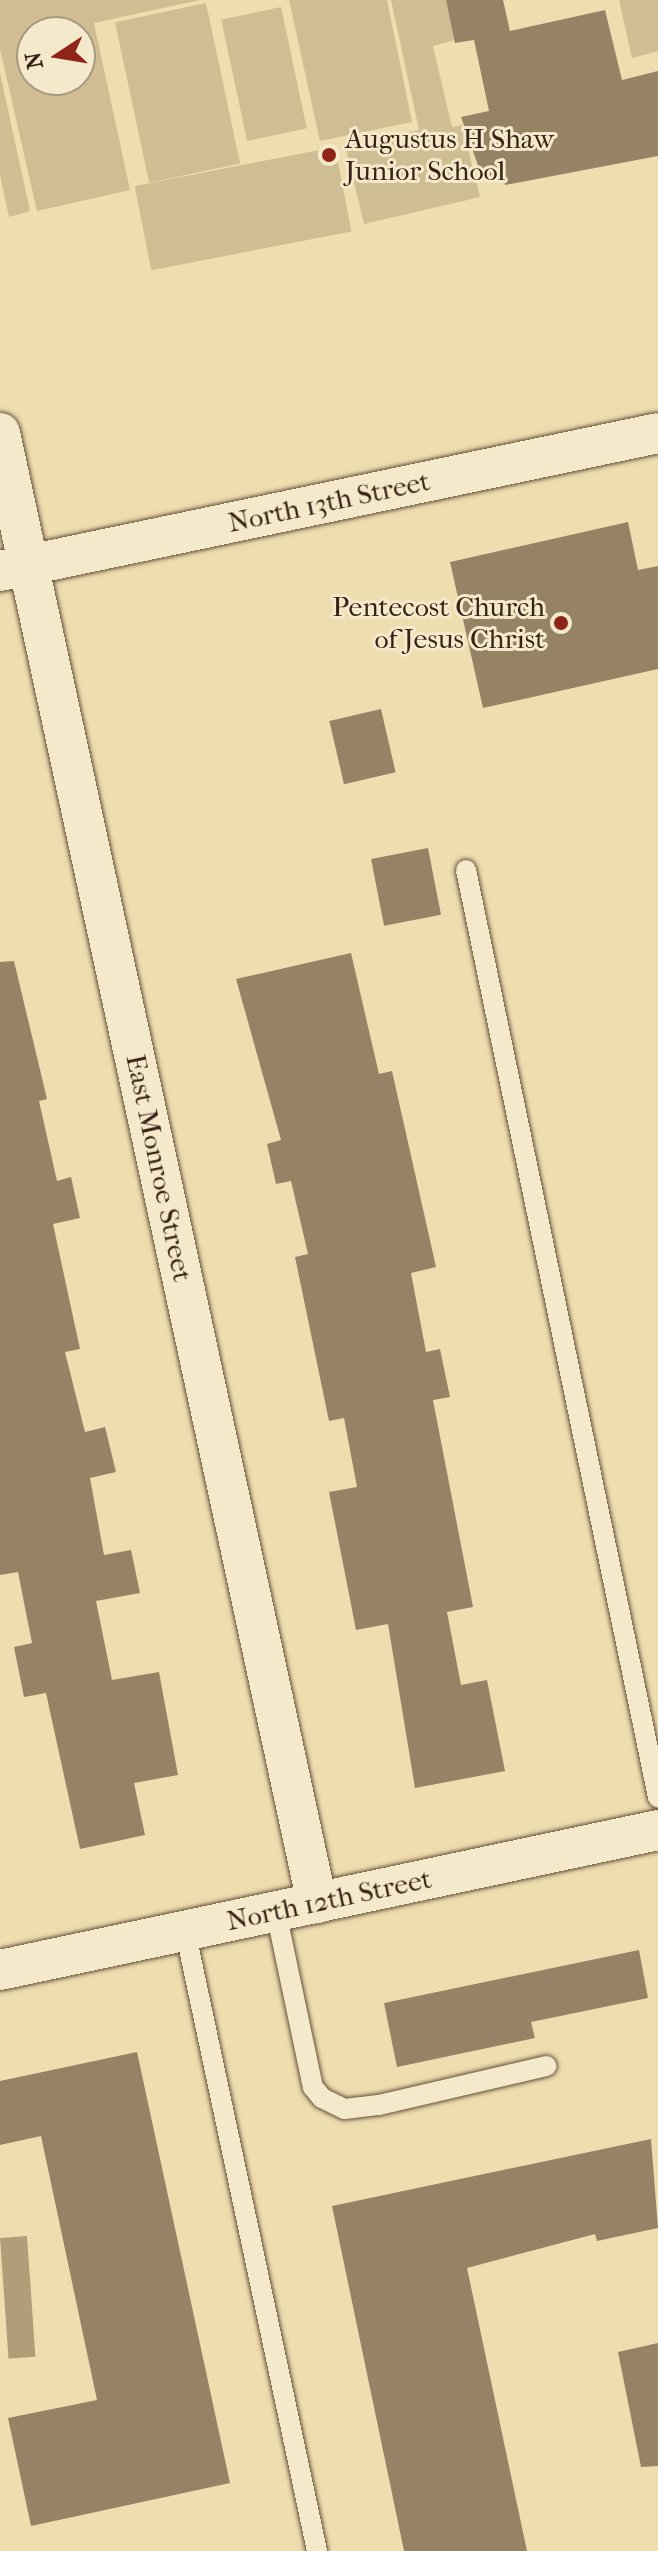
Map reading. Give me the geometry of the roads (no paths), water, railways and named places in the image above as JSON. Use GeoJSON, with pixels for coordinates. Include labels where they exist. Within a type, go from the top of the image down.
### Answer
{"type":"FeatureCollection","features":[{"type":"Feature","properties":{"kind":"street","name":"East Monroe Street"},"geometry":{"type":"LineString","coordinates":[[0,433],[15,568],[317,1903]]}},
{"type":"Feature","properties":{"kind":"street","name":"North 13th Street"},"geometry":{"type":"LineString","coordinates":[[15,568],[658,433]]}},
{"type":"Feature","properties":{"kind":"street","name":"North 12th Street"},"geometry":{"type":"LineString","coordinates":[[0,1970],[658,1830]]}},
{"type":"Feature","properties":{"kind":"lane"},"geometry":{"type":"LineString","coordinates":[[466,870],[658,1797]]}},
{"type":"Feature","properties":{"kind":"lane"},"geometry":{"type":"LineString","coordinates":[[276,1912],[313,2087],[322,2098],[345,2109],[379,2105],[547,2066]]}},
{"type":"Feature","properties":{"kind":"lane"},"geometry":{"type":"LineString","coordinates":[[185,1930],[317,2551]]}},
{"type":"Feature","properties":{"kind":"place","name":"Augustus H Shaw Junior School"},"geometry":{"type":"Point","coordinates":[329,155]}},
{"type":"Feature","properties":{"kind":"place","name":"Pentecost Church of Jesus Christ"},"geometry":{"type":"Point","coordinates":[561,623]}}]}
